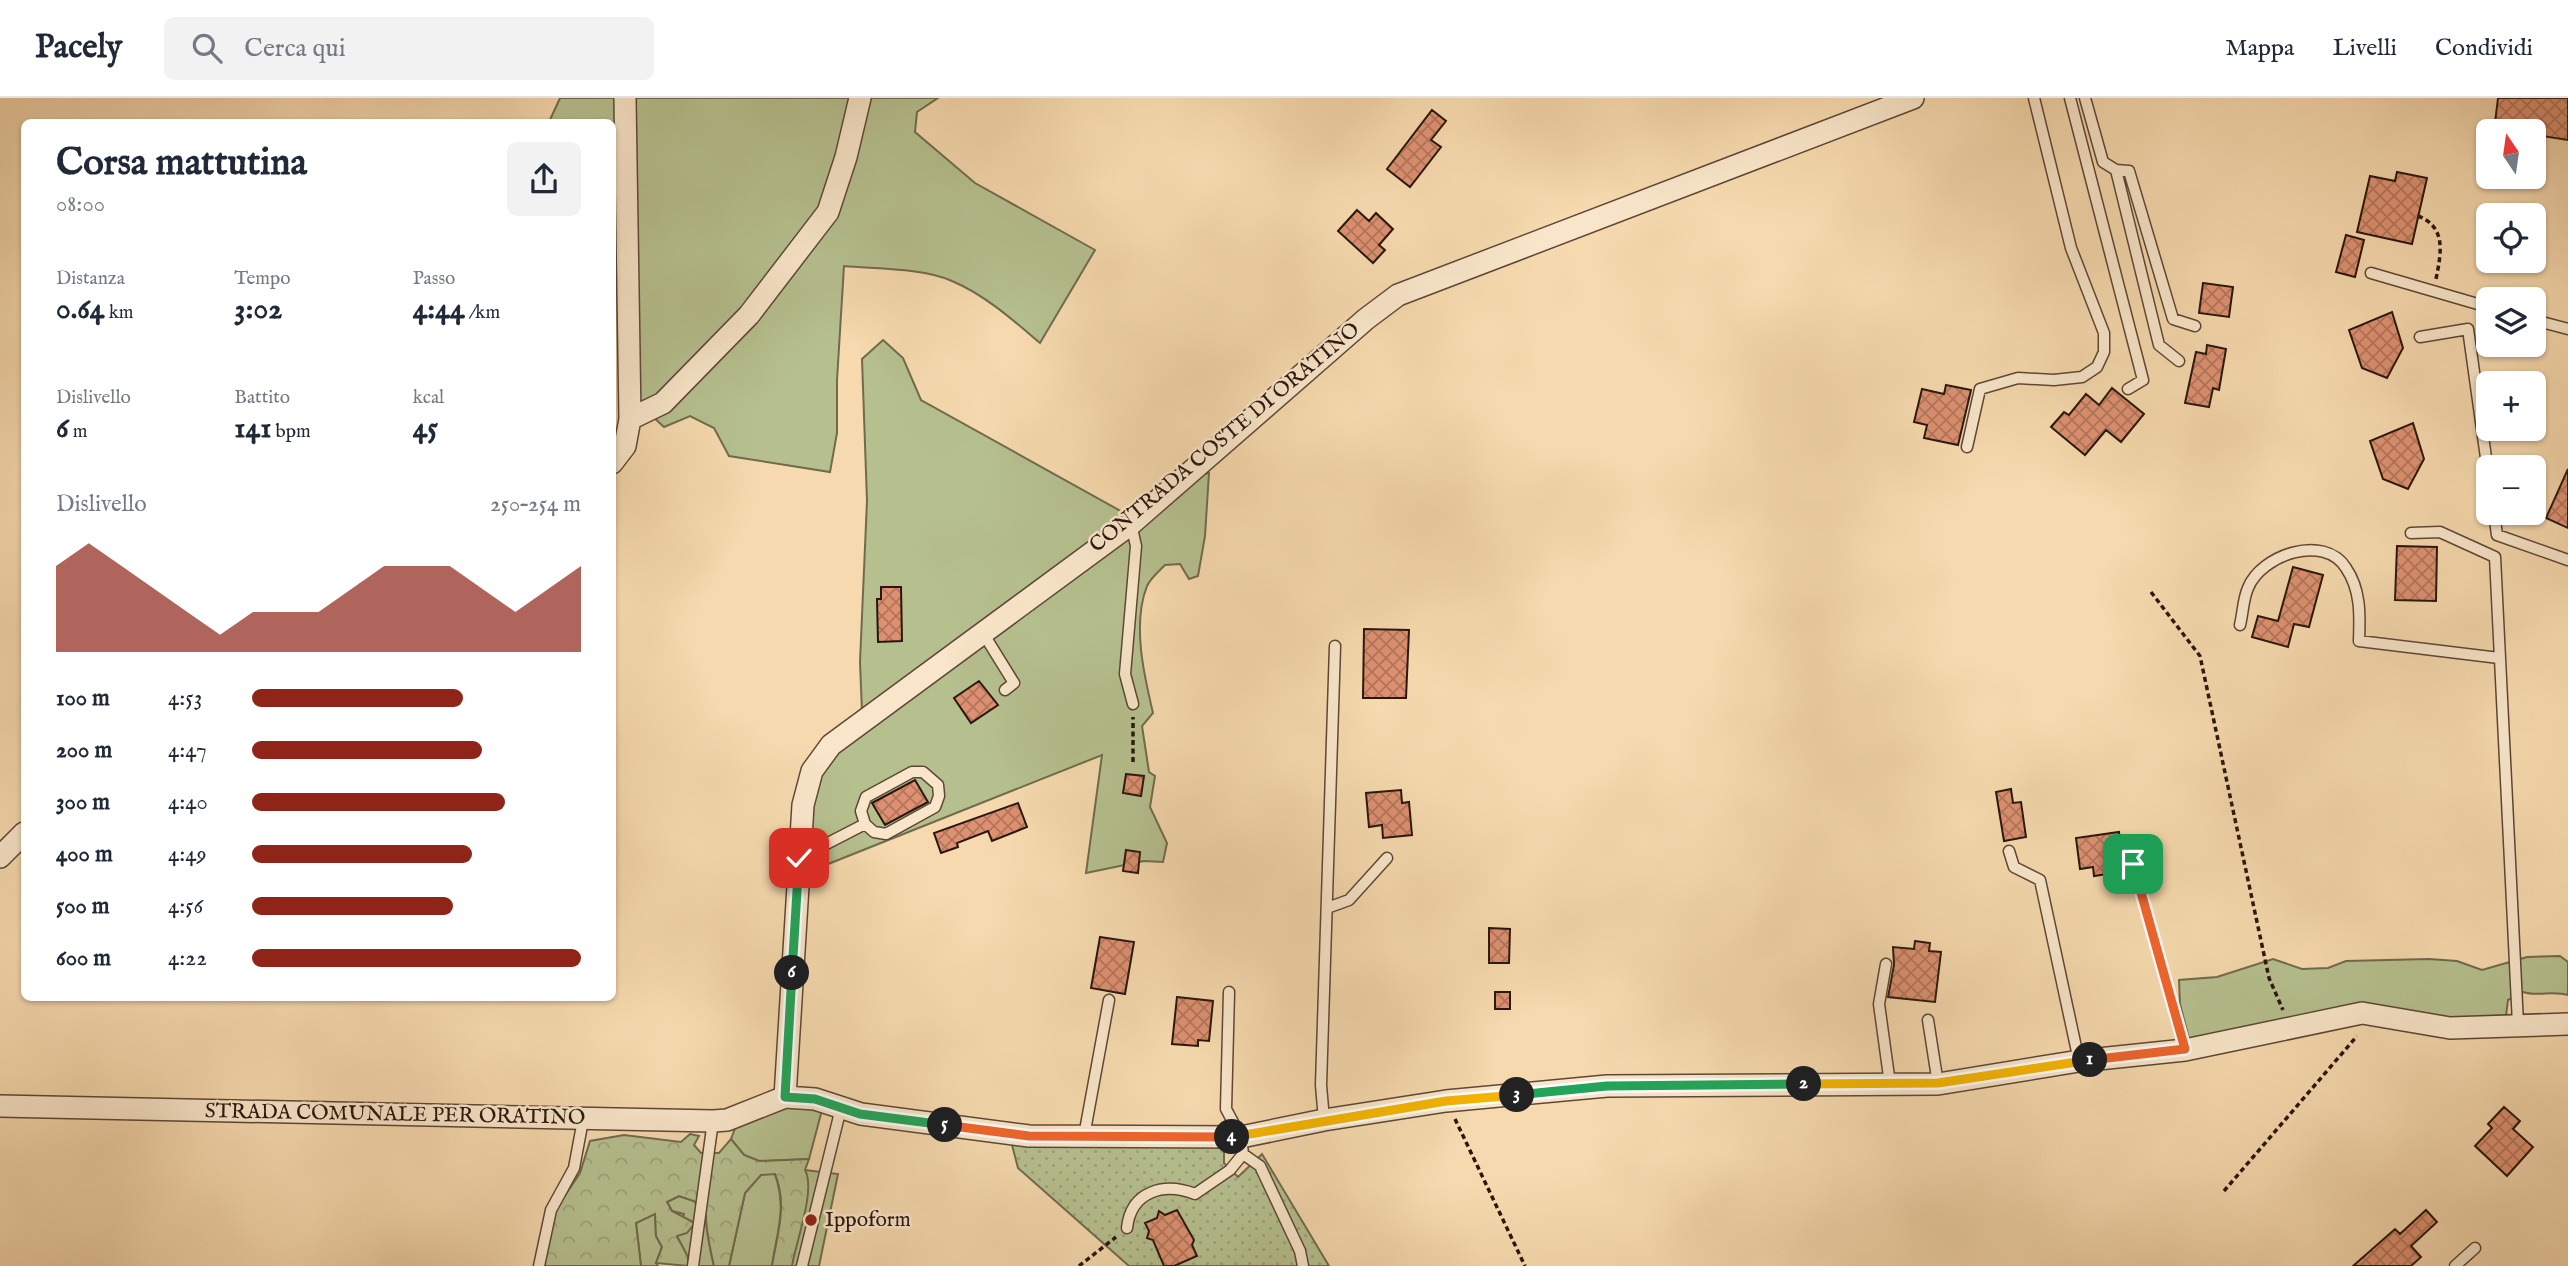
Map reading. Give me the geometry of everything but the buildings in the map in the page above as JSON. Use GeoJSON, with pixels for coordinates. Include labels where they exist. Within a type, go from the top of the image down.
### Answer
{"type":"FeatureCollection","features":[{"type":"Feature","properties":{"kind":"street"},"geometry":{"type":"LineString","coordinates":[[616,458],[625,446],[630,419],[625,98]]}},
{"type":"Feature","properties":{"kind":"street"},"geometry":{"type":"LineString","coordinates":[[630,419],[663,403],[750,315],[828,212],[846,157],[860,98]]}},
{"type":"Feature","properties":{"kind":"street","name":"CONTRADA COSTE DI ORATINO"},"geometry":{"type":"LineString","coordinates":[[785,1097],[803,805],[812,771],[831,745],[1131,524],[1366,319],[1398,295],[1913,98]]}},
{"type":"Feature","properties":{"kind":"street"},"geometry":{"type":"LineString","coordinates":[[0,857],[21,836]]}},
{"type":"Feature","properties":{"kind":"street"},"geometry":{"type":"LineString","coordinates":[[785,1097],[815,1099],[860,1114],[1029,1136],[1084,1136],[1242,1146],[1324,1120],[1446,1101],[1607,1086],[1938,1083],[2080,1061],[2185,1049],[2362,1013],[2450,1028],[2568,1024]]}},
{"type":"Feature","properties":{"kind":"street","name":"STRADA COMUNALE PER ORATINO"},"geometry":{"type":"LineString","coordinates":[[0,1106],[713,1121],[727,1120],[785,1097]]}},
{"type":"Feature","properties":{"kind":"lane"},"geometry":{"type":"LineString","coordinates":[[1967,447],[1980,389],[2018,378],[2054,380],[2082,377],[2097,367],[2104,352],[2104,333],[2071,248],[2034,98]]}},
{"type":"Feature","properties":{"kind":"lane"},"geometry":{"type":"LineString","coordinates":[[2070,98],[2143,380],[2128,389]]}},
{"type":"Feature","properties":{"kind":"lane"},"geometry":{"type":"LineString","coordinates":[[2085,98],[2103,162],[2116,170],[2130,171],[2173,319],[2195,326]]}},
{"type":"Feature","properties":{"kind":"lane"},"geometry":{"type":"LineString","coordinates":[[2116,170],[2159,345],[2179,361]]}},
{"type":"Feature","properties":{"kind":"lane"},"geometry":{"type":"LineString","coordinates":[[2371,273],[2476,304]]}},
{"type":"Feature","properties":{"kind":"lane"},"geometry":{"type":"LineString","coordinates":[[2546,323],[2568,329]]}},
{"type":"Feature","properties":{"kind":"lane"},"geometry":{"type":"LineString","coordinates":[[2420,337],[2468,329],[2486,455]]}},
{"type":"Feature","properties":{"kind":"lane"},"geometry":{"type":"LineString","coordinates":[[1131,524],[1136,546],[1125,674],[1133,704]]}},
{"type":"Feature","properties":{"kind":"lane"},"geometry":{"type":"LineString","coordinates":[[2496,525],[2497,535],[2568,560]]}},
{"type":"Feature","properties":{"kind":"lane"},"geometry":{"type":"LineString","coordinates":[[2412,533],[2440,532],[2495,557],[2518,1024]]}},
{"type":"Feature","properties":{"kind":"lane"},"geometry":{"type":"LineString","coordinates":[[2240,625],[2248,587],[2264,565],[2288,552],[2309,551],[2329,555],[2345,565],[2356,588],[2359,641],[2500,658]]}},
{"type":"Feature","properties":{"kind":"lane"},"geometry":{"type":"LineString","coordinates":[[983,633],[1014,683],[1005,690]]}},
{"type":"Feature","properties":{"kind":"lane"},"geometry":{"type":"LineString","coordinates":[[1324,1120],[1321,1086],[1335,646]]}},
{"type":"Feature","properties":{"kind":"lane"},"geometry":{"type":"LineString","coordinates":[[912,772],[923,772],[937,785],[939,796],[935,807],[886,834],[874,832],[865,824],[861,811],[866,797],[912,772]]}},
{"type":"Feature","properties":{"kind":"lane"},"geometry":{"type":"LineString","coordinates":[[799,858],[865,824]]}},
{"type":"Feature","properties":{"kind":"lane"},"geometry":{"type":"LineString","coordinates":[[2009,851],[2014,867],[2040,880],[2080,1061]]}},
{"type":"Feature","properties":{"kind":"lane"},"geometry":{"type":"LineString","coordinates":[[1327,908],[1349,900],[1387,858]]}},
{"type":"Feature","properties":{"kind":"lane"},"geometry":{"type":"LineString","coordinates":[[2133,864],[2185,1049]]}},
{"type":"Feature","properties":{"kind":"lane"},"geometry":{"type":"LineString","coordinates":[[1885,964],[1879,1004],[1890,1084]]}},
{"type":"Feature","properties":{"kind":"lane"},"geometry":{"type":"LineString","coordinates":[[1229,992],[1226,1109],[1242,1146],[1260,1166],[1300,1251],[1303,1266]]}},
{"type":"Feature","properties":{"kind":"lane"},"geometry":{"type":"LineString","coordinates":[[1084,1136],[1109,1000]]}},
{"type":"Feature","properties":{"kind":"lane"},"geometry":{"type":"LineString","coordinates":[[1928,1020],[1938,1083]]}},
{"type":"Feature","properties":{"kind":"lane"},"geometry":{"type":"LineString","coordinates":[[802,1266],[841,1108]]}},
{"type":"Feature","properties":{"kind":"lane"},"geometry":{"type":"LineString","coordinates":[[539,1266],[551,1210],[577,1157],[583,1120]]}},
{"type":"Feature","properties":{"kind":"lane"},"geometry":{"type":"LineString","coordinates":[[693,1266],[713,1121]]}},
{"type":"Feature","properties":{"kind":"lane"},"geometry":{"type":"LineString","coordinates":[[1127,1228],[1128,1215],[1144,1196],[1157,1189],[1179,1188],[1195,1194],[1230,1170],[1242,1146]]}},
{"type":"Feature","properties":{"kind":"lane"},"geometry":{"type":"LineString","coordinates":[[2455,1266],[2475,1248]]}},
{"type":"Feature","properties":{"kind":"path"},"geometry":{"type":"LineString","coordinates":[[2418,216],[2435,226],[2442,242],[2434,292]]}},
{"type":"Feature","properties":{"kind":"path"},"geometry":{"type":"LineString","coordinates":[[2151,592],[2200,656],[2269,978],[2290,1028]]}},
{"type":"Feature","properties":{"kind":"path"},"geometry":{"type":"LineString","coordinates":[[1133,704],[1133,762]]}},
{"type":"Feature","properties":{"kind":"path"},"geometry":{"type":"LineString","coordinates":[[2224,1191],[2358,1035],[2362,1013]]}},
{"type":"Feature","properties":{"kind":"path"},"geometry":{"type":"LineString","coordinates":[[1446,1101],[1525,1265]]}},
{"type":"Feature","properties":{"kind":"path"},"geometry":{"type":"LineString","coordinates":[[1079,1266],[1127,1228]]}},
{"type":"Feature","properties":{"kind":"green space"},"geometry":{"type":"Polygon","coordinates":[[[560,98],[938,98],[917,112],[915,132],[975,183],[1095,250],[1040,343],[987,301],[952,281],[914,271],[844,266],[837,380],[837,433],[830,472],[729,456],[714,428],[690,416],[664,427],[636,401],[633,238],[616,235],[616,119],[550,119],[560,98]]]}},
{"type":"Feature","properties":{"kind":"green space"},"geometry":{"type":"Polygon","coordinates":[[[883,340],[903,358],[921,400],[1126,514],[1163,481],[1209,473],[1205,536],[1198,576],[1189,579],[1180,564],[1165,565],[1147,586],[1140,617],[1141,650],[1153,713],[1142,726],[1149,772],[1155,776],[1150,807],[1167,843],[1163,862],[1144,861],[1086,873],[1102,755],[808,872],[807,865],[816,854],[813,837],[803,835],[815,772],[862,712],[860,662],[867,501],[862,359],[883,340]]]}},
{"type":"Feature","properties":{"kind":"green space"},"geometry":{"type":"Polygon","coordinates":[[[2560,956],[2568,962],[2568,995],[2523,992],[2508,1000],[2506,1016],[2442,1018],[2371,1007],[2189,1039],[2180,1004],[2179,980],[2217,977],[2273,959],[2302,969],[2328,968],[2346,961],[2429,959],[2457,961],[2482,970],[2527,957],[2560,956]]]}},
{"type":"Feature","properties":{"kind":"green space"},"geometry":{"type":"Polygon","coordinates":[[[776,1107],[822,1110],[809,1159],[759,1161],[744,1155],[731,1139],[736,1126],[776,1107]]]}},
{"type":"Feature","properties":{"kind":"green space"},"geometry":{"type":"Polygon","coordinates":[[[690,1134],[699,1136],[694,1145],[701,1153],[719,1153],[731,1139],[744,1155],[759,1161],[809,1159],[805,1170],[808,1179],[807,1203],[792,1266],[772,1266],[781,1209],[775,1174],[761,1175],[745,1193],[729,1266],[714,1266],[706,1216],[694,1201],[679,1196],[667,1202],[672,1211],[695,1223],[687,1233],[677,1236],[688,1257],[688,1266],[656,1263],[662,1247],[656,1236],[655,1214],[636,1223],[641,1266],[543,1266],[553,1213],[580,1173],[590,1141],[624,1135],[681,1142],[690,1134]]]}},
{"type":"Feature","properties":{"kind":"green space"},"geometry":{"type":"Polygon","coordinates":[[[1218,1144],[1224,1148],[1224,1163],[1238,1177],[1262,1154],[1329,1266],[1129,1266],[1018,1168],[1012,1145],[1218,1144]]]}},
{"type":"Feature","properties":{"kind":"green space","name":"Ippoform"},"geometry":{"type":"Polygon","coordinates":[[[805,1170],[838,1174],[819,1266],[785,1266],[805,1170]]]}},
{"type":"Feature","properties":{"kind":"green space"},"geometry":{"type":"Polygon","coordinates":[[[761,1174],[775,1174],[779,1187],[781,1210],[772,1266],[729,1266],[745,1193],[761,1174]]]}},
{"type":"Feature","properties":{"kind":"green space"},"geometry":{"type":"Polygon","coordinates":[[[679,1196],[694,1201],[706,1216],[714,1266],[688,1266],[677,1236],[684,1214],[672,1211],[667,1202],[679,1196]]]}},
{"type":"Feature","properties":{"kind":"green space"},"geometry":{"type":"Polygon","coordinates":[[[655,1213],[656,1236],[662,1247],[656,1263],[658,1266],[641,1266],[636,1223],[655,1213]]]}},
{"type":"Feature","properties":{"kind":"place","name":"Ippoform"},"geometry":{"type":"Point","coordinates":[811,1220]}},
{"type":"Feature","properties":{"kind":"route"},"geometry":{"type":"LineString","coordinates":[[799,858],[785,1097],[815,1099],[860,1114],[1029,1136],[1241,1138],[1324,1120],[1446,1101],[1607,1086],[1938,1083],[2080,1061],[2185,1049],[2133,864]]}}]}
